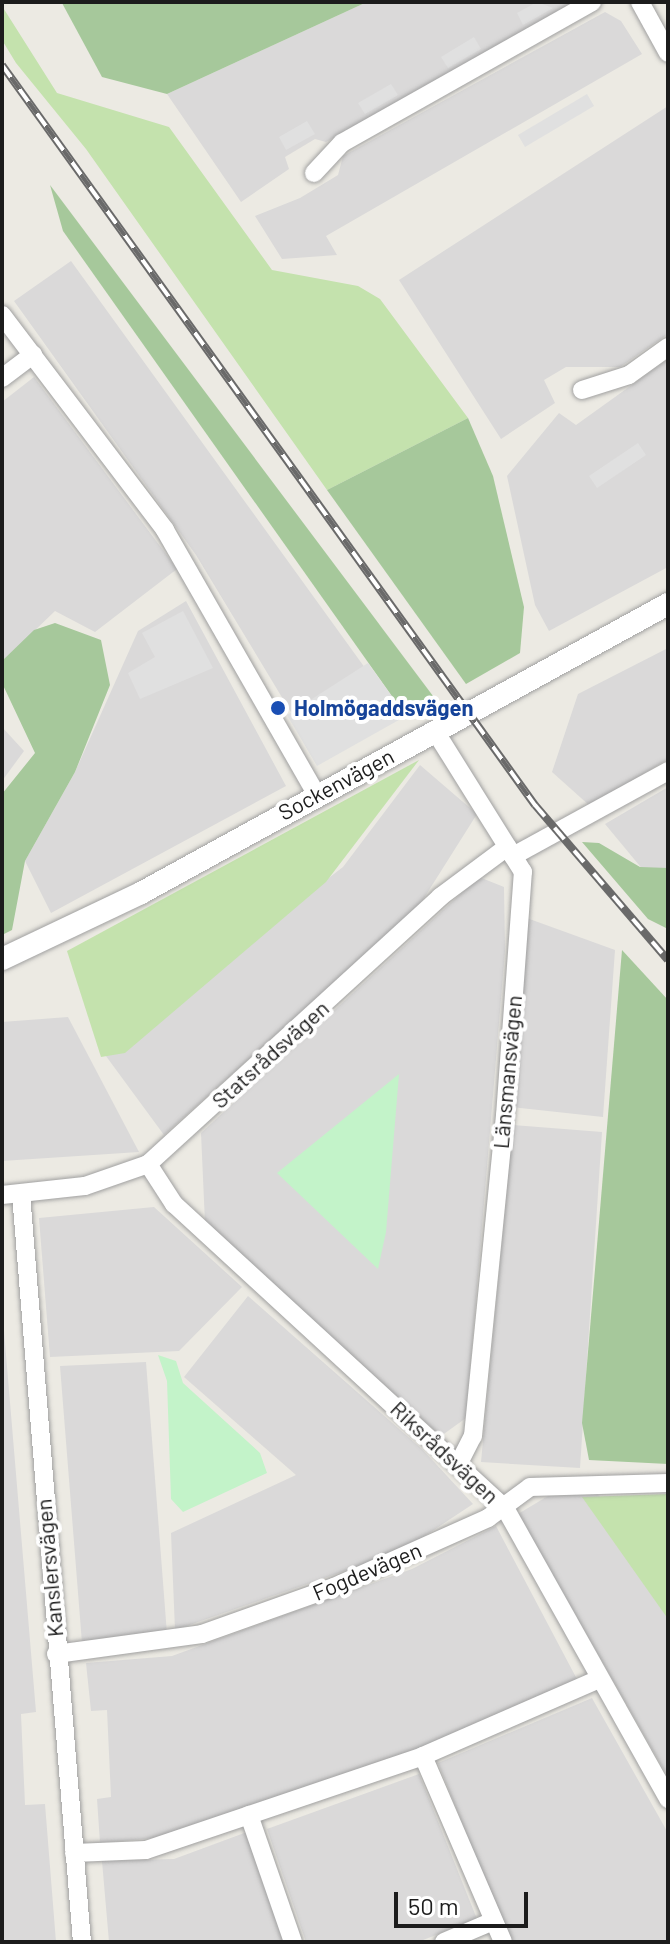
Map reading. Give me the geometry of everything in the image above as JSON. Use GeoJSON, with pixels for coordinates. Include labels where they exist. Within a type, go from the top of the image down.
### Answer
{"type":"FeatureCollection","features":[{"type":"Feature","properties":{"kind":"street"},"geometry":{"type":"LineString","coordinates":[[314,173],[342,143],[592,2]]}},
{"type":"Feature","properties":{"kind":"street"},"geometry":{"type":"LineString","coordinates":[[640,2],[668,53]]}},
{"type":"Feature","properties":{"kind":"street"},"geometry":{"type":"LineString","coordinates":[[2,315],[165,530],[316,794]]}},
{"type":"Feature","properties":{"kind":"street"},"geometry":{"type":"LineString","coordinates":[[582,390],[629,375],[668,347]]}},
{"type":"Feature","properties":{"kind":"street"},"geometry":{"type":"LineString","coordinates":[[2,378],[33,355]]}},
{"type":"Feature","properties":{"kind":"street","name":"Sockenvägen"},"geometry":{"type":"LineString","coordinates":[[2,959],[141,893],[316,794],[668,604]]}},
{"type":"Feature","properties":{"kind":"street","name":"Länsmansvägen"},"geometry":{"type":"LineString","coordinates":[[435,731],[523,872],[505,1116],[473,1436],[459,1463]]}},
{"type":"Feature","properties":{"kind":"street"},"geometry":{"type":"LineString","coordinates":[[510,851],[668,771]]}},
{"type":"Feature","properties":{"kind":"street","name":"Statsrådsvägen"},"geometry":{"type":"LineString","coordinates":[[2,1195],[85,1186],[148,1164],[440,897],[510,851]]}},
{"type":"Feature","properties":{"kind":"street","name":"Riksrådsvägen"},"geometry":{"type":"LineString","coordinates":[[148,1164],[174,1204],[501,1504],[668,1799]]}},
{"type":"Feature","properties":{"kind":"street","name":"Kanslersvägen"},"geometry":{"type":"LineString","coordinates":[[21,1194],[56,1654],[82,1942]]}},
{"type":"Feature","properties":{"kind":"street","name":"Fogdevägen"},"geometry":{"type":"LineString","coordinates":[[56,1654],[202,1634],[334,1587],[488,1518],[501,1504],[530,1487],[668,1483]]}},
{"type":"Feature","properties":{"kind":"street"},"geometry":{"type":"LineString","coordinates":[[74,1853],[146,1850],[423,1756],[599,1679]]}},
{"type":"Feature","properties":{"kind":"street"},"geometry":{"type":"LineString","coordinates":[[423,1756],[491,1922],[503,1942]]}},
{"type":"Feature","properties":{"kind":"street"},"geometry":{"type":"LineString","coordinates":[[249,1815],[293,1942]]}},
{"type":"Feature","properties":{"kind":"street"},"geometry":{"type":"LineString","coordinates":[[444,1942],[491,1922]]}},
{"type":"Feature","properties":{"kind":"shaded area"},"geometry":{"type":"Polygon","coordinates":[[[367,2],[580,2],[326,142],[315,139],[285,157],[289,169],[241,202],[167,94],[367,2]]]}},
{"type":"Feature","properties":{"kind":"shaded area"},"geometry":{"type":"Polygon","coordinates":[[[537,2],[553,8],[523,25],[517,13],[537,2]]]}},
{"type":"Feature","properties":{"kind":"shaded area"},"geometry":{"type":"Polygon","coordinates":[[[605,12],[621,21],[642,54],[326,236],[337,255],[282,259],[255,216],[300,198],[338,175],[343,156],[605,12]]]}},
{"type":"Feature","properties":{"kind":"shaded area"},"geometry":{"type":"Polygon","coordinates":[[[474,37],[481,49],[448,68],[441,57],[474,37]]]}},
{"type":"Feature","properties":{"kind":"shaded area"},"geometry":{"type":"Polygon","coordinates":[[[391,84],[398,95],[365,114],[358,103],[391,84]]]}},
{"type":"Feature","properties":{"kind":"shaded area"},"geometry":{"type":"Polygon","coordinates":[[[587,94],[594,106],[525,147],[518,135],[587,94]]]}},
{"type":"Feature","properties":{"kind":"shaded area"},"geometry":{"type":"Polygon","coordinates":[[[668,106],[668,334],[620,367],[566,367],[544,380],[555,403],[501,439],[399,280],[668,106]]]}},
{"type":"Feature","properties":{"kind":"shaded area"},"geometry":{"type":"Polygon","coordinates":[[[307,121],[315,134],[286,150],[279,137],[307,121]]]}},
{"type":"Feature","properties":{"kind":"shaded area"},"geometry":{"type":"Polygon","coordinates":[[[71,261],[399,715],[318,757],[196,555],[14,301],[71,261]]]}},
{"type":"Feature","properties":{"kind":"shaded area"},"geometry":{"type":"Polygon","coordinates":[[[668,359],[668,567],[549,631],[535,605],[507,476],[559,413],[576,425],[668,359]]]}},
{"type":"Feature","properties":{"kind":"shaded area"},"geometry":{"type":"Polygon","coordinates":[[[34,377],[177,569],[95,632],[55,611],[2,662],[2,402],[34,377]]]}},
{"type":"Feature","properties":{"kind":"shaded area"},"geometry":{"type":"Polygon","coordinates":[[[638,443],[646,455],[597,488],[589,476],[638,443]]]}},
{"type":"Feature","properties":{"kind":"shaded area"},"geometry":{"type":"Polygon","coordinates":[[[186,601],[286,786],[51,913],[25,861],[75,772],[138,631],[186,601]]]}},
{"type":"Feature","properties":{"kind":"shaded area"},"geometry":{"type":"Polygon","coordinates":[[[183,611],[213,668],[140,699],[128,673],[155,657],[142,633],[183,611]]]}},
{"type":"Feature","properties":{"kind":"shaded area"},"geometry":{"type":"Polygon","coordinates":[[[668,648],[668,759],[590,806],[552,772],[578,694],[668,648]]]}},
{"type":"Feature","properties":{"kind":"shaded area"},"geometry":{"type":"Polygon","coordinates":[[[368,663],[406,716],[317,766],[287,715],[368,663]]]}},
{"type":"Feature","properties":{"kind":"shaded area"},"geometry":{"type":"Polygon","coordinates":[[[2,727],[24,751],[2,781],[2,727]]]}},
{"type":"Feature","properties":{"kind":"shaded area"},"geometry":{"type":"Polygon","coordinates":[[[420,765],[477,814],[419,906],[164,1135],[103,1052],[343,867],[420,765]]]}},
{"type":"Feature","properties":{"kind":"shaded area"},"geometry":{"type":"Polygon","coordinates":[[[668,787],[668,900],[605,824],[668,787]]]}},
{"type":"Feature","properties":{"kind":"shaded area"},"geometry":{"type":"Polygon","coordinates":[[[479,877],[504,887],[505,951],[466,1418],[441,1436],[205,1223],[201,1133],[479,877]]]}},
{"type":"Feature","properties":{"kind":"shaded area"},"geometry":{"type":"Polygon","coordinates":[[[524,917],[615,950],[603,1117],[511,1107],[524,917]]]}},
{"type":"Feature","properties":{"kind":"shaded area"},"geometry":{"type":"Polygon","coordinates":[[[68,1017],[139,1152],[2,1161],[2,1022],[68,1017]]]}},
{"type":"Feature","properties":{"kind":"shaded area"},"geometry":{"type":"Polygon","coordinates":[[[513,1125],[602,1132],[580,1468],[481,1462],[513,1125]]]}},
{"type":"Feature","properties":{"kind":"shaded area"},"geometry":{"type":"Polygon","coordinates":[[[154,1207],[242,1287],[179,1351],[50,1357],[39,1218],[154,1207]]]}},
{"type":"Feature","properties":{"kind":"shaded area"},"geometry":{"type":"Polygon","coordinates":[[[248,1296],[423,1450],[473,1504],[402,1551],[175,1630],[171,1533],[296,1475],[184,1377],[248,1296]]]}},
{"type":"Feature","properties":{"kind":"shaded area"},"geometry":{"type":"Polygon","coordinates":[[[2,1307],[36,1712],[21,1714],[25,1805],[45,1804],[56,1942],[2,1942],[2,1307]]]}},
{"type":"Feature","properties":{"kind":"shaded area"},"geometry":{"type":"Polygon","coordinates":[[[146,1362],[167,1634],[82,1643],[60,1366],[146,1362]]]}},
{"type":"Feature","properties":{"kind":"shaded area"},"geometry":{"type":"Polygon","coordinates":[[[598,1494],[668,1604],[668,1777],[518,1514],[548,1496],[598,1494]]]}},
{"type":"Feature","properties":{"kind":"shaded area"},"geometry":{"type":"Polygon","coordinates":[[[496,1526],[579,1683],[528,1711],[165,1837],[100,1843],[97,1799],[111,1797],[107,1710],[91,1711],[86,1663],[172,1656],[412,1569],[496,1526]]]}},
{"type":"Feature","properties":{"kind":"shaded area"},"geometry":{"type":"Polygon","coordinates":[[[592,1698],[668,1833],[668,1942],[510,1942],[438,1763],[592,1698]]]}},
{"type":"Feature","properties":{"kind":"shaded area"},"geometry":{"type":"Polygon","coordinates":[[[419,1774],[477,1919],[418,1942],[306,1942],[267,1829],[419,1774]]]}},
{"type":"Feature","properties":{"kind":"shaded area"},"geometry":{"type":"Polygon","coordinates":[[[247,1832],[286,1942],[109,1942],[102,1861],[174,1859],[247,1832]]]}},
{"type":"Feature","properties":{"kind":"green space"},"geometry":{"type":"Polygon","coordinates":[[[367,2],[167,94],[102,77],[62,3],[367,2]]]}},
{"type":"Feature","properties":{"kind":"green space"},"geometry":{"type":"Polygon","coordinates":[[[2,6],[57,93],[169,127],[272,270],[358,286],[380,299],[468,418],[327,490],[86,149],[16,63],[2,40],[2,6]]]}},
{"type":"Feature","properties":{"kind":"green space"},"geometry":{"type":"Polygon","coordinates":[[[50,185],[433,696],[406,716],[63,231],[50,185]]]}},
{"type":"Feature","properties":{"kind":"green space"},"geometry":{"type":"Polygon","coordinates":[[[468,418],[493,476],[524,607],[520,653],[466,684],[327,490],[468,418]]]}},
{"type":"Feature","properties":{"kind":"green space"},"geometry":{"type":"Polygon","coordinates":[[[55,623],[101,640],[110,685],[75,772],[25,861],[12,930],[2,935],[2,794],[35,753],[2,683],[2,661],[34,630],[55,623]]]}},
{"type":"Feature","properties":{"kind":"green space"},"geometry":{"type":"Polygon","coordinates":[[[419,760],[326,882],[125,1053],[101,1057],[67,951],[419,760]]]}},
{"type":"Feature","properties":{"kind":"green space"},"geometry":{"type":"Polygon","coordinates":[[[582,842],[599,843],[640,867],[668,868],[668,929],[648,919],[582,842]]]}},
{"type":"Feature","properties":{"kind":"green space"},"geometry":{"type":"Polygon","coordinates":[[[622,950],[668,1000],[668,1464],[589,1460],[582,1423],[622,950]]]}},
{"type":"Feature","properties":{"kind":"green space"},"geometry":{"type":"Polygon","coordinates":[[[399,1074],[386,1232],[378,1269],[277,1173],[399,1074]]]}},
{"type":"Feature","properties":{"kind":"green space"},"geometry":{"type":"Polygon","coordinates":[[[158,1355],[176,1361],[183,1383],[260,1453],[267,1473],[183,1512],[171,1499],[167,1381],[158,1355]]]}},
{"type":"Feature","properties":{"kind":"green space"},"geometry":{"type":"Polygon","coordinates":[[[668,1494],[668,1619],[582,1497],[668,1494]]]}},
{"type":"Feature","properties":{"kind":"railway"},"geometry":{"type":"LineString","coordinates":[[2,65],[535,805],[668,960]]}},
{"type":"Feature","properties":{"kind":"place","name":"Holmögaddsvägen"},"geometry":{"type":"Point","coordinates":[278,708]}}]}
